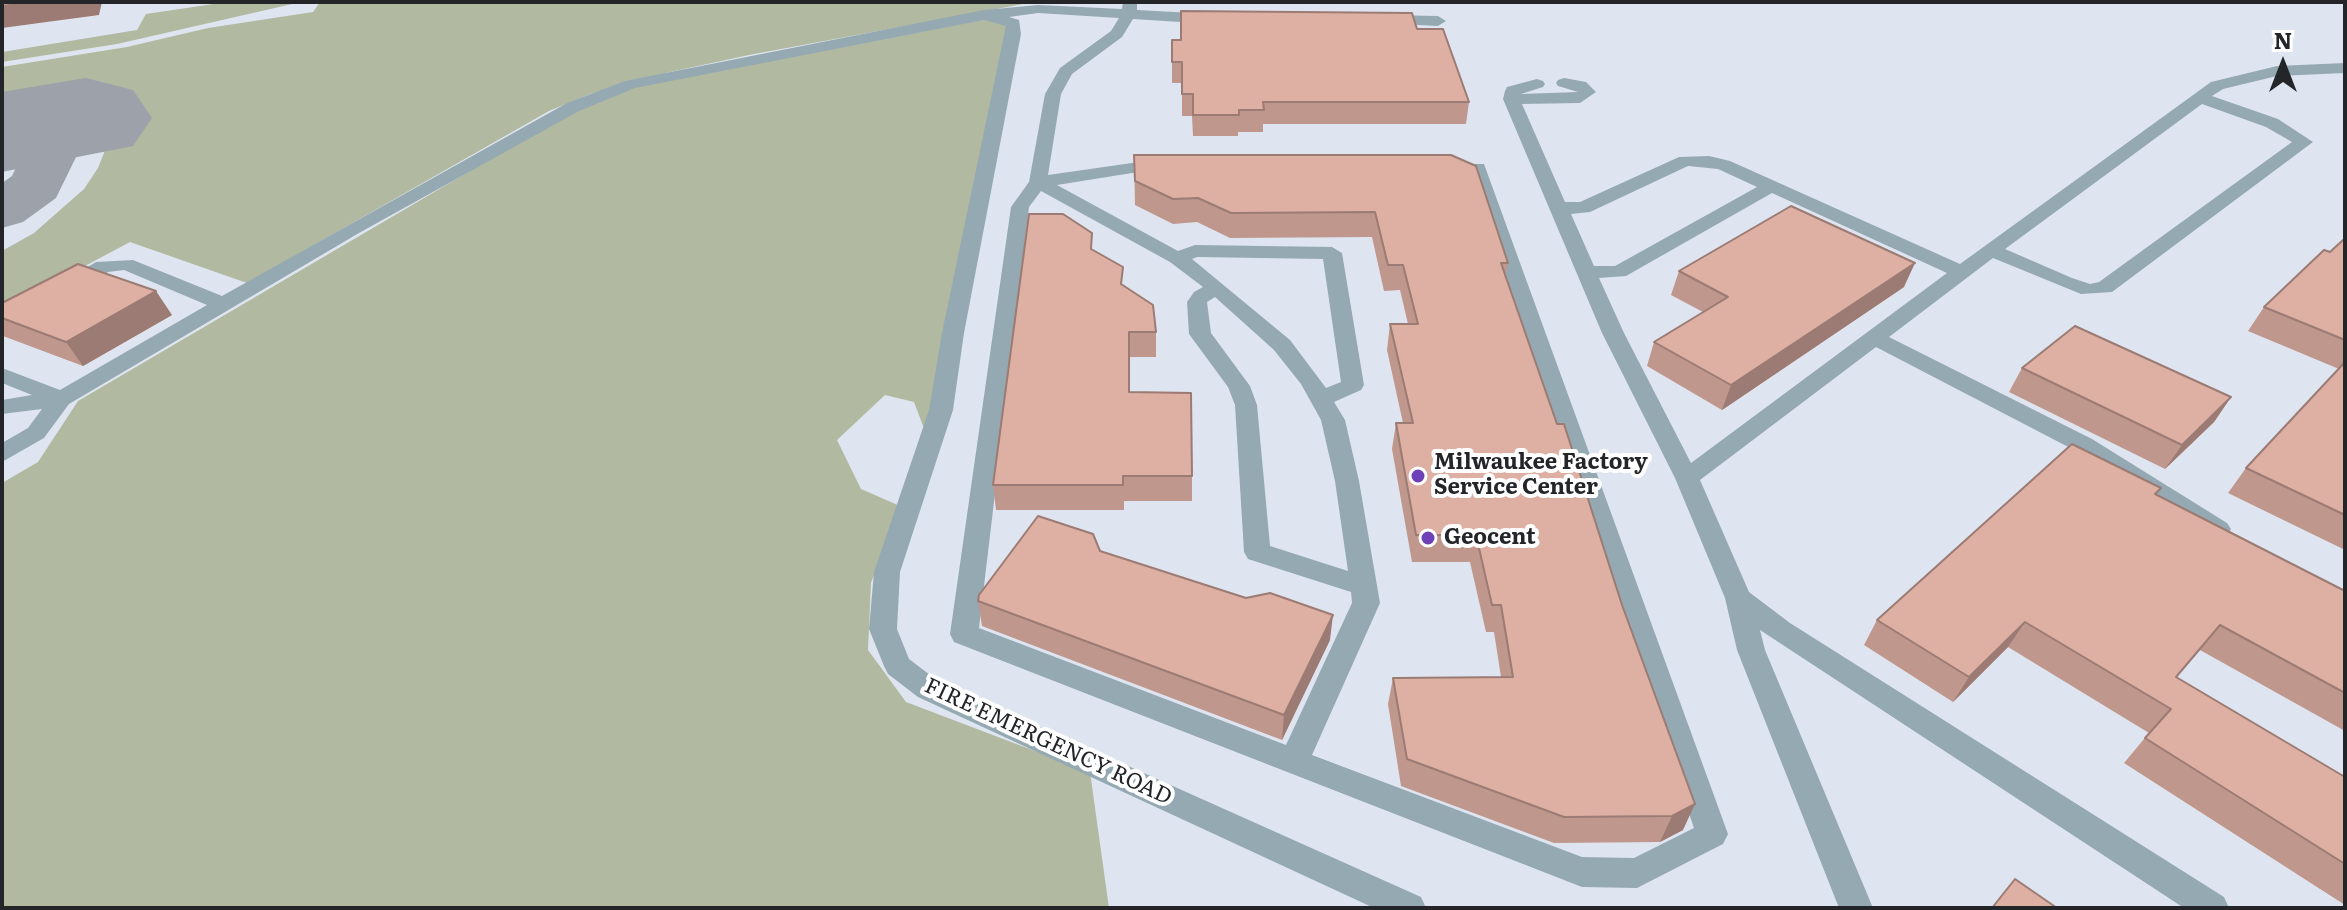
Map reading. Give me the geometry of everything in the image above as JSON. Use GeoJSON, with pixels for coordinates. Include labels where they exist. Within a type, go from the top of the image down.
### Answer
{"type":"FeatureCollection","features":[{"type":"Feature","properties":{"kind":"street"},"geometry":{"type":"LineString","coordinates":[[1038,182],[1132,168],[1478,168],[1712,834],[1637,873],[1582,872],[964,634],[1020,207],[1038,182],[1053,94],[1066,71],[1117,34],[1130,8]]}},
{"type":"Feature","properties":{"kind":"street"},"geometry":{"type":"LineString","coordinates":[[5,408],[61,399],[352,229],[607,91],[659,77],[984,15],[1038,9],[1130,8],[1169,18],[1221,19]]}},
{"type":"Feature","properties":{"kind":"street"},"geometry":{"type":"LineString","coordinates":[[984,15],[1014,23],[1038,9]]}},
{"type":"Feature","properties":{"kind":"street"},"geometry":{"type":"LineString","coordinates":[[1370,20],[1438,21]]}},
{"type":"Feature","properties":{"kind":"street","name":"FIRE EMERGENCY ROAD"},"geometry":{"type":"LineString","coordinates":[[1014,23],[953,333],[941,410],[887,572],[883,629],[898,666],[928,689],[1409,908]]}},
{"type":"Feature","properties":{"kind":"street"},"geometry":{"type":"LineString","coordinates":[[1687,478],[2217,85],[2277,71],[2345,68]]}},
{"type":"Feature","properties":{"kind":"street"},"geometry":{"type":"LineString","coordinates":[[1511,99],[1580,98],[1588,92],[1580,85],[1564,83]]}},
{"type":"Feature","properties":{"kind":"street"},"geometry":{"type":"LineString","coordinates":[[1537,84],[1513,91],[1511,99],[1613,333],[1687,478],[1738,598],[1751,650],[1856,908]]}},
{"type":"Feature","properties":{"kind":"street"},"geometry":{"type":"LineString","coordinates":[[1991,250],[2088,290],[2105,288],[2304,142],[2272,123],[2201,98]]}},
{"type":"Feature","properties":{"kind":"street"},"geometry":{"type":"LineString","coordinates":[[1558,208],[1583,208],[1685,161],[1724,165],[1961,272]]}},
{"type":"Feature","properties":{"kind":"street"},"geometry":{"type":"LineString","coordinates":[[1038,182],[1177,258],[1217,288],[1282,345],[1333,420],[1347,481],[1366,603],[1294,761]]}},
{"type":"Feature","properties":{"kind":"street"},"geometry":{"type":"LineString","coordinates":[[1586,272],[1619,272],[1771,186]]}},
{"type":"Feature","properties":{"kind":"street"},"geometry":{"type":"LineString","coordinates":[[1177,258],[1195,251],[1332,253],[1353,385],[1321,399]]}},
{"type":"Feature","properties":{"kind":"street"},"geometry":{"type":"LineString","coordinates":[[52,292],[103,266],[126,264],[224,304]]}},
{"type":"Feature","properties":{"kind":"street"},"geometry":{"type":"LineString","coordinates":[[1217,288],[1201,296],[1197,302],[1200,334],[1239,386],[1246,405],[1257,552],[1364,586]]}},
{"type":"Feature","properties":{"kind":"street"},"geometry":{"type":"LineString","coordinates":[[1874,338],[2084,445],[2235,537]]}},
{"type":"Feature","properties":{"kind":"street"},"geometry":{"type":"LineString","coordinates":[[2,375],[61,399]]}},
{"type":"Feature","properties":{"kind":"street"},"geometry":{"type":"LineString","coordinates":[[2,454],[36,433],[61,399]]}},
{"type":"Feature","properties":{"kind":"street"},"geometry":{"type":"LineString","coordinates":[[1738,598],[1780,631],[2212,908]]}},
{"type":"Feature","properties":{"kind":"green space"},"geometry":{"type":"Polygon","coordinates":[[[227,2],[301,2],[117,44],[2,62],[2,52],[137,30],[146,14],[227,2]]]}},
{"type":"Feature","properties":{"kind":"green space"},"geometry":{"type":"Polygon","coordinates":[[[320,2],[1034,2],[749,55],[590,94],[549,111],[247,283],[130,242],[2,310],[2,251],[34,233],[84,189],[98,168],[110,138],[116,86],[88,84],[2,98],[2,67],[127,47],[208,28],[313,12],[320,2]]]}},
{"type":"Feature","properties":{"kind":"green space"},"geometry":{"type":"Polygon","coordinates":[[[982,20],[996,20],[1008,27],[925,431],[914,402],[885,395],[837,440],[861,489],[900,506],[871,583],[868,650],[906,702],[1090,772],[1109,908],[2,908],[2,483],[38,462],[78,401],[586,103],[631,88],[982,20]]]}},
{"type":"Feature","properties":{"kind":"building"},"geometry":{"type":"Polygon","coordinates":[[[2,2],[35,2],[2,6],[2,2]]]}},
{"type":"Feature","properties":{"kind":"building"},"geometry":{"type":"Polygon","coordinates":[[[1181,11],[1412,13],[1417,29],[1443,29],[1469,102],[1263,102],[1264,110],[1239,110],[1239,115],[1193,115],[1193,94],[1182,94],[1182,62],[1172,62],[1172,40],[1181,40],[1181,11]]]}},
{"type":"Feature","properties":{"kind":"building"},"geometry":{"type":"Polygon","coordinates":[[[1134,155],[1451,155],[1476,166],[1508,263],[1501,263],[1557,424],[1564,424],[1622,605],[1695,804],[1672,816],[1564,817],[1407,759],[1393,678],[1513,677],[1501,605],[1492,605],[1476,535],[1416,535],[1396,423],[1413,423],[1390,324],[1418,324],[1403,265],[1388,265],[1375,212],[1231,213],[1198,198],[1173,199],[1135,181],[1134,155]]]}},
{"type":"Feature","properties":{"kind":"building"},"geometry":{"type":"Polygon","coordinates":[[[1791,206],[1915,263],[1731,385],[1654,342],[1728,297],[1679,271],[1791,206]]]}},
{"type":"Feature","properties":{"kind":"building"},"geometry":{"type":"Polygon","coordinates":[[[1029,214],[1063,214],[1092,233],[1091,249],[1123,267],[1121,284],[1153,305],[1156,332],[1129,332],[1129,392],[1191,393],[1192,476],[1123,476],[1123,485],[993,485],[1029,214]]]}},
{"type":"Feature","properties":{"kind":"building"},"geometry":{"type":"Polygon","coordinates":[[[2343,240],[2345,340],[2264,307],[2324,250],[2330,252],[2343,240]]]}},
{"type":"Feature","properties":{"kind":"building"},"geometry":{"type":"Polygon","coordinates":[[[78,264],[156,291],[66,342],[2,318],[2,303],[78,264]]]}},
{"type":"Feature","properties":{"kind":"building"},"geometry":{"type":"Polygon","coordinates":[[[2075,326],[2231,397],[2182,445],[2022,368],[2075,326]]]}},
{"type":"Feature","properties":{"kind":"building"},"geometry":{"type":"Polygon","coordinates":[[[2345,362],[2345,515],[2246,468],[2345,362]]]}},
{"type":"Feature","properties":{"kind":"building"},"geometry":{"type":"Polygon","coordinates":[[[2072,444],[2161,488],[2155,494],[2345,591],[2345,693],[2220,625],[2176,677],[2345,777],[2345,864],[2145,738],[2171,709],[2025,622],[1969,677],[1877,620],[2072,444]]]}},
{"type":"Feature","properties":{"kind":"building"},"geometry":{"type":"Polygon","coordinates":[[[1038,516],[1093,534],[1100,551],[1246,598],[1270,593],[1333,615],[1284,715],[978,601],[979,595],[1038,516]]]}},
{"type":"Feature","properties":{"kind":"building"},"geometry":{"type":"Polygon","coordinates":[[[2015,879],[2057,908],[1992,908],[2015,879]]]}},
{"type":"Feature","properties":{"kind":"taxiway"},"geometry":{"type":"LineString","coordinates":[[2,136],[37,141],[47,146],[51,153],[36,186],[2,210]]}},
{"type":"Feature","properties":{"kind":"runway"},"geometry":{"type":"LineString","coordinates":[[2,132],[86,118]]}},
{"type":"Feature","properties":{"kind":"place","name":"Milwaukee Factory Service Center"},"geometry":{"type":"Point","coordinates":[1418,476]}},
{"type":"Feature","properties":{"kind":"place","name":"Geocent"},"geometry":{"type":"Point","coordinates":[1428,538]}}]}
